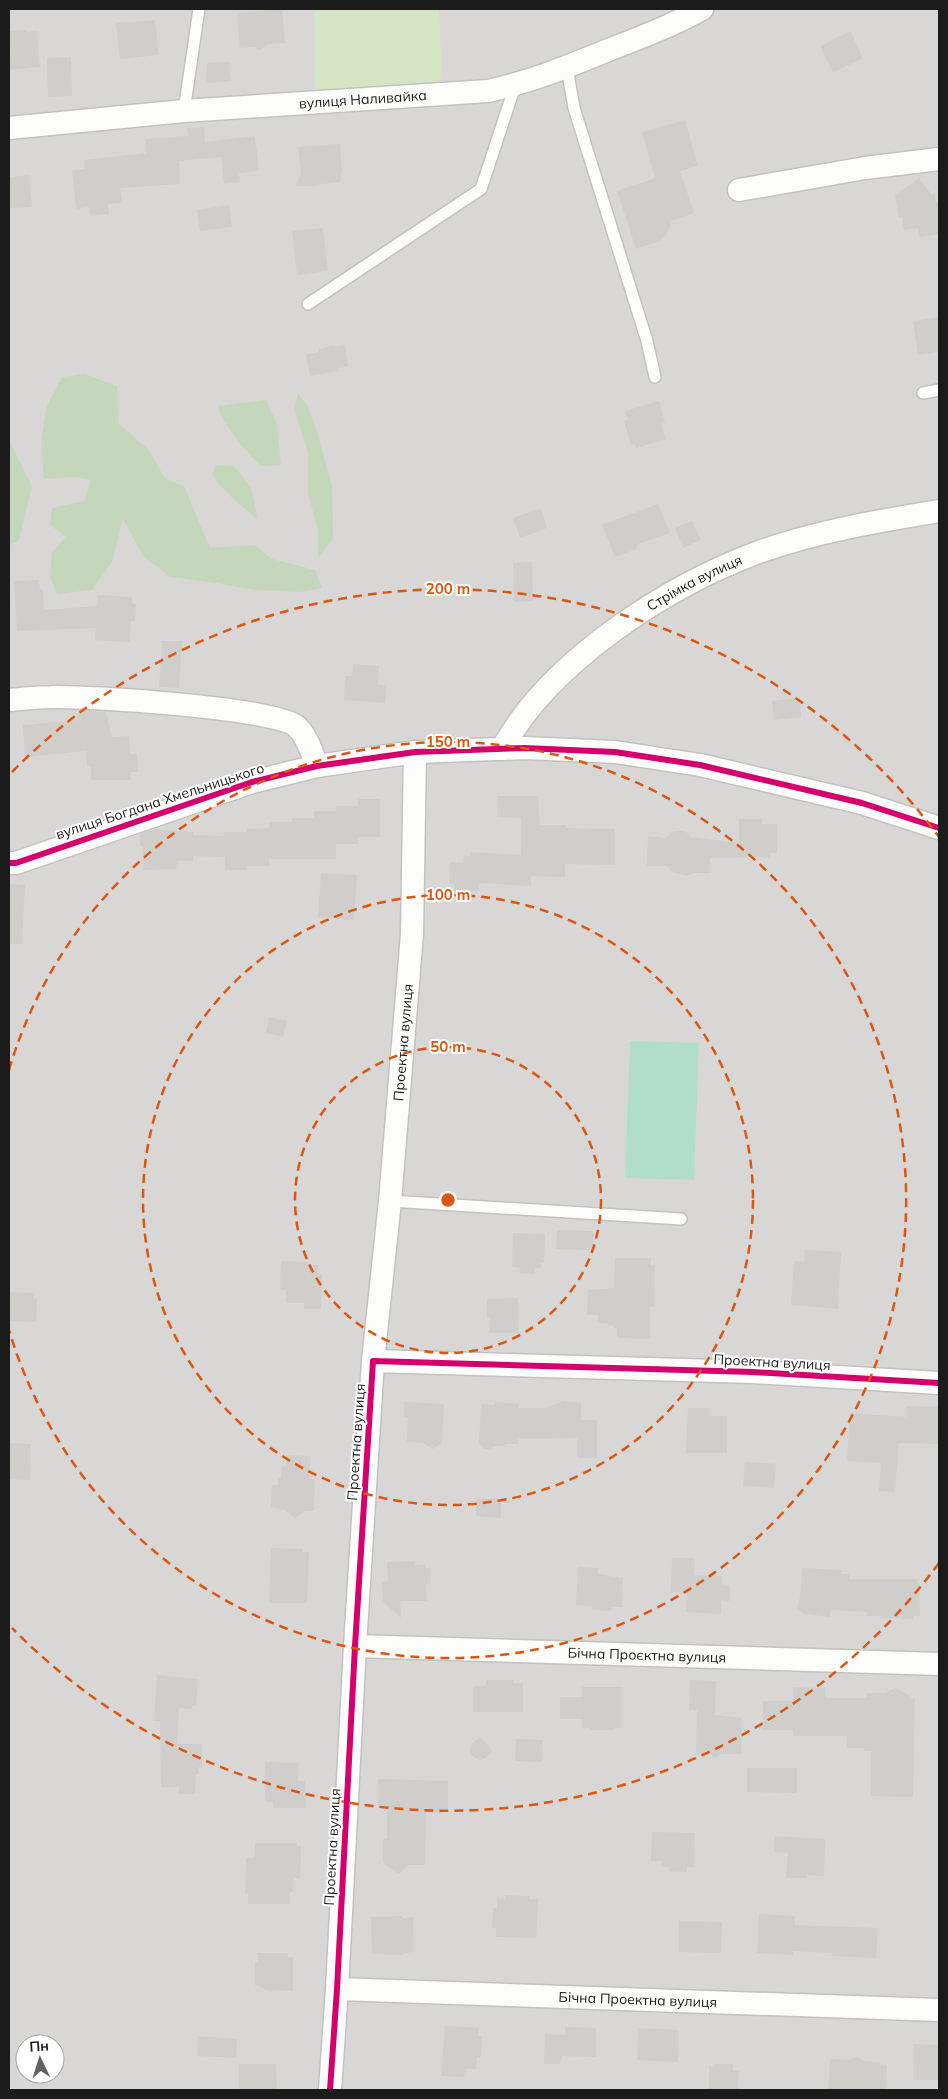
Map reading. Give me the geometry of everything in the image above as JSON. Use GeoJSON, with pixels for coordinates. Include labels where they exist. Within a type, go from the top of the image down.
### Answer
{"type":"FeatureCollection","features":[{"type":"Feature","properties":{"kind":"street","name":"вулиця Наливайка"},"geometry":{"type":"LineString","coordinates":[[9,128],[184,112],[488,91],[515,86],[567,68],[682,20],[702,9]]}},
{"type":"Feature","properties":{"kind":"street"},"geometry":{"type":"LineString","coordinates":[[739,190],[865,168],[939,159]]}},
{"type":"Feature","properties":{"kind":"street","name":"Стрімка вулиця"},"geometry":{"type":"LineString","coordinates":[[502,749],[514,728],[550,684],[595,646],[657,601],[759,552],[849,526],[939,511]]}},
{"type":"Feature","properties":{"kind":"street"},"geometry":{"type":"LineString","coordinates":[[9,700],[50,697],[118,700],[222,709],[270,717],[296,725],[308,742],[317,766]]}},
{"type":"Feature","properties":{"kind":"street","name":"вулиця Богдана Хмельницького"},"geometry":{"type":"LineString","coordinates":[[9,863],[16,863],[235,788],[317,766],[415,752],[502,749],[615,752],[700,765],[862,803],[939,828]]}},
{"type":"Feature","properties":{"kind":"street","name":"Проектна вулиця"},"geometry":{"type":"LineString","coordinates":[[330,2090],[374,1361],[390,1201],[412,934],[415,752]]}},
{"type":"Feature","properties":{"kind":"street","name":"Проектна вулиця"},"geometry":{"type":"LineString","coordinates":[[374,1361],[753,1372],[939,1383]]}},
{"type":"Feature","properties":{"kind":"street","name":"Бічна Проєктна вулиця"},"geometry":{"type":"LineString","coordinates":[[356,1646],[939,1664]]}},
{"type":"Feature","properties":{"kind":"street","name":"Бічна Проектна вулиця"},"geometry":{"type":"LineString","coordinates":[[337,1989],[939,2010]]}},
{"type":"Feature","properties":{"kind":"lane"},"geometry":{"type":"LineString","coordinates":[[184,112],[199,9]]}},
{"type":"Feature","properties":{"kind":"lane"},"geometry":{"type":"LineString","coordinates":[[567,68],[574,108],[647,341],[655,377]]}},
{"type":"Feature","properties":{"kind":"lane"},"geometry":{"type":"LineString","coordinates":[[308,304],[481,189],[515,86]]}},
{"type":"Feature","properties":{"kind":"lane"},"geometry":{"type":"LineString","coordinates":[[923,393],[939,390]]}},
{"type":"Feature","properties":{"kind":"lane"},"geometry":{"type":"LineString","coordinates":[[390,1201],[680,1219]]}},
{"type":"Feature","properties":{"kind":"shaded area"},"geometry":{"type":"Polygon","coordinates":[[[9,9],[939,9],[939,2090],[9,2090],[9,9]]]}},
{"type":"Feature","properties":{"kind":"green space"},"geometry":{"type":"Polygon","coordinates":[[[314,9],[439,9],[442,88],[314,95],[314,9]]]}},
{"type":"Feature","properties":{"kind":"green space"},"geometry":{"type":"Polygon","coordinates":[[[85,374],[117,386],[119,424],[149,450],[165,479],[184,486],[210,548],[255,545],[272,559],[315,570],[322,588],[300,592],[255,590],[170,577],[143,556],[123,519],[112,562],[92,590],[57,594],[50,577],[52,552],[66,537],[50,525],[52,508],[84,501],[91,480],[75,477],[44,479],[41,446],[46,408],[62,377],[85,374]]]}},
{"type":"Feature","properties":{"kind":"green space"},"geometry":{"type":"Polygon","coordinates":[[[298,393],[307,405],[318,434],[332,487],[333,539],[318,558],[318,530],[308,494],[308,452],[294,409],[298,393]]]}},
{"type":"Feature","properties":{"kind":"green space"},"geometry":{"type":"Polygon","coordinates":[[[266,400],[277,424],[281,465],[261,466],[236,438],[217,406],[266,400]]]}},
{"type":"Feature","properties":{"kind":"green space"},"geometry":{"type":"Polygon","coordinates":[[[9,440],[32,487],[19,540],[9,546],[9,440]]]}},
{"type":"Feature","properties":{"kind":"green space"},"geometry":{"type":"Polygon","coordinates":[[[216,465],[234,466],[251,487],[258,520],[216,481],[212,474],[216,465]]]}},
{"type":"Feature","properties":{"kind":"green space"},"geometry":{"type":"Polygon","coordinates":[[[630,1041],[699,1043],[694,1180],[625,1178],[630,1041]]]}},
{"type":"Feature","properties":{"kind":"building"},"geometry":{"type":"Polygon","coordinates":[[[282,9],[285,43],[269,44],[259,50],[254,47],[240,48],[237,13],[282,9]]]}},
{"type":"Feature","properties":{"kind":"building"},"geometry":{"type":"Polygon","coordinates":[[[155,20],[159,55],[120,59],[116,23],[155,20]]]}},
{"type":"Feature","properties":{"kind":"building"},"geometry":{"type":"Polygon","coordinates":[[[26,30],[27,32],[37,31],[40,67],[9,70],[9,55],[11,54],[9,31],[26,30]]]}},
{"type":"Feature","properties":{"kind":"building"},"geometry":{"type":"Polygon","coordinates":[[[850,31],[863,58],[833,73],[820,46],[850,31]]]}},
{"type":"Feature","properties":{"kind":"building"},"geometry":{"type":"Polygon","coordinates":[[[71,57],[72,96],[48,97],[47,58],[71,57]]]}},
{"type":"Feature","properties":{"kind":"building"},"geometry":{"type":"Polygon","coordinates":[[[229,62],[231,81],[206,83],[207,63],[229,62]]]}},
{"type":"Feature","properties":{"kind":"building"},"geometry":{"type":"Polygon","coordinates":[[[685,120],[698,166],[680,171],[694,213],[672,221],[667,234],[660,241],[636,249],[617,191],[655,178],[642,132],[685,120]]]}},
{"type":"Feature","properties":{"kind":"building"},"geometry":{"type":"Polygon","coordinates":[[[204,127],[205,142],[255,136],[259,171],[239,173],[240,182],[224,184],[221,157],[179,161],[180,184],[120,188],[122,203],[108,204],[109,214],[90,216],[89,207],[76,209],[72,170],[85,169],[84,160],[146,153],[145,139],[188,136],[187,128],[204,127]]]}},
{"type":"Feature","properties":{"kind":"building"},"geometry":{"type":"Polygon","coordinates":[[[340,144],[342,173],[340,182],[316,186],[295,186],[301,173],[298,147],[340,144]]]}},
{"type":"Feature","properties":{"kind":"building"},"geometry":{"type":"Polygon","coordinates":[[[29,175],[32,207],[9,208],[9,177],[29,175]]]}},
{"type":"Feature","properties":{"kind":"building"},"geometry":{"type":"Polygon","coordinates":[[[919,178],[931,194],[935,193],[936,202],[939,202],[939,234],[920,237],[918,228],[904,230],[902,217],[899,217],[895,195],[919,178]]]}},
{"type":"Feature","properties":{"kind":"building"},"geometry":{"type":"Polygon","coordinates":[[[229,205],[232,227],[200,231],[197,210],[229,205]]]}},
{"type":"Feature","properties":{"kind":"building"},"geometry":{"type":"Polygon","coordinates":[[[323,228],[328,271],[297,275],[292,231],[323,228]]]}},
{"type":"Feature","properties":{"kind":"building"},"geometry":{"type":"Polygon","coordinates":[[[939,317],[939,352],[918,355],[913,321],[939,317]]]}},
{"type":"Feature","properties":{"kind":"building"},"geometry":{"type":"Polygon","coordinates":[[[335,345],[335,347],[345,345],[348,367],[338,368],[339,371],[310,376],[306,354],[319,352],[319,349],[335,345]]]}},
{"type":"Feature","properties":{"kind":"building"},"geometry":{"type":"Polygon","coordinates":[[[659,401],[665,423],[661,424],[666,439],[636,448],[635,444],[631,445],[624,421],[628,420],[625,411],[659,401]]]}},
{"type":"Feature","properties":{"kind":"building"},"geometry":{"type":"Polygon","coordinates":[[[658,504],[670,533],[636,545],[637,549],[615,557],[602,525],[658,504]]]}},
{"type":"Feature","properties":{"kind":"building"},"geometry":{"type":"Polygon","coordinates":[[[541,508],[547,528],[520,538],[513,518],[541,508]]]}},
{"type":"Feature","properties":{"kind":"building"},"geometry":{"type":"Polygon","coordinates":[[[692,521],[701,540],[683,548],[675,528],[692,521]]]}},
{"type":"Feature","properties":{"kind":"building"},"geometry":{"type":"Polygon","coordinates":[[[532,562],[533,601],[514,602],[513,563],[532,562]]]}},
{"type":"Feature","properties":{"kind":"building"},"geometry":{"type":"Polygon","coordinates":[[[39,580],[40,589],[43,589],[44,610],[97,606],[98,595],[132,597],[132,603],[136,604],[135,621],[131,621],[130,642],[95,640],[96,628],[17,631],[14,581],[39,580]]]}},
{"type":"Feature","properties":{"kind":"building"},"geometry":{"type":"Polygon","coordinates":[[[162,641],[182,641],[179,688],[159,687],[162,641]]]}},
{"type":"Feature","properties":{"kind":"building"},"geometry":{"type":"Polygon","coordinates":[[[353,664],[379,666],[378,685],[386,685],[385,703],[344,700],[345,676],[352,676],[353,664]]]}},
{"type":"Feature","properties":{"kind":"building"},"geometry":{"type":"Polygon","coordinates":[[[800,698],[801,717],[774,720],[772,701],[800,698]]]}},
{"type":"Feature","properties":{"kind":"building"},"geometry":{"type":"Polygon","coordinates":[[[85,711],[106,712],[112,737],[129,736],[130,754],[137,754],[138,772],[130,772],[131,780],[91,780],[91,766],[87,766],[86,751],[25,757],[23,725],[78,720],[77,713],[85,711]]]}},
{"type":"Feature","properties":{"kind":"building"},"geometry":{"type":"Polygon","coordinates":[[[498,796],[538,796],[540,825],[566,825],[566,828],[615,829],[615,865],[565,864],[565,877],[531,876],[531,886],[479,883],[478,892],[454,891],[454,884],[449,883],[450,862],[463,863],[464,856],[470,856],[470,852],[521,855],[521,818],[497,817],[498,796]]]}},
{"type":"Feature","properties":{"kind":"building"},"geometry":{"type":"Polygon","coordinates":[[[358,799],[380,799],[380,837],[358,837],[358,844],[336,844],[336,859],[269,859],[269,866],[246,866],[246,870],[225,870],[225,857],[193,856],[193,861],[177,861],[176,869],[143,870],[143,846],[140,846],[140,834],[159,828],[159,830],[193,832],[193,835],[224,836],[224,832],[247,832],[247,829],[269,828],[269,822],[292,822],[292,818],[314,818],[314,811],[336,811],[336,806],[358,806],[358,799]]]}},
{"type":"Feature","properties":{"kind":"building"},"geometry":{"type":"Polygon","coordinates":[[[739,819],[762,819],[762,824],[777,824],[777,853],[770,853],[770,857],[710,858],[710,873],[694,873],[688,876],[672,872],[667,866],[647,866],[648,836],[665,838],[674,831],[685,831],[692,837],[739,843],[739,819]]]}},
{"type":"Feature","properties":{"kind":"building"},"geometry":{"type":"Polygon","coordinates":[[[321,873],[357,875],[354,920],[318,917],[321,873]]]}},
{"type":"Feature","properties":{"kind":"building"},"geometry":{"type":"Polygon","coordinates":[[[9,884],[25,885],[22,944],[9,944],[9,884]]]}},
{"type":"Feature","properties":{"kind":"building"},"geometry":{"type":"Polygon","coordinates":[[[269,1017],[287,1021],[283,1037],[266,1033],[269,1017]]]}},
{"type":"Feature","properties":{"kind":"building"},"geometry":{"type":"Polygon","coordinates":[[[557,1230],[593,1231],[593,1250],[556,1249],[557,1230]]]}},
{"type":"Feature","properties":{"kind":"building"},"geometry":{"type":"Polygon","coordinates":[[[513,1233],[545,1234],[544,1263],[541,1263],[541,1268],[535,1268],[535,1274],[520,1273],[520,1268],[512,1267],[513,1233]]]}},
{"type":"Feature","properties":{"kind":"building"},"geometry":{"type":"Polygon","coordinates":[[[805,1250],[841,1252],[838,1309],[791,1305],[794,1261],[804,1262],[805,1250]]]}},
{"type":"Feature","properties":{"kind":"building"},"geometry":{"type":"Polygon","coordinates":[[[615,1258],[651,1258],[651,1265],[655,1265],[654,1307],[650,1307],[650,1339],[617,1338],[617,1329],[614,1326],[607,1323],[598,1323],[598,1315],[587,1315],[588,1290],[614,1288],[615,1258]]]}},
{"type":"Feature","properties":{"kind":"building"},"geometry":{"type":"Polygon","coordinates":[[[281,1261],[308,1262],[308,1265],[318,1265],[318,1274],[322,1274],[321,1309],[304,1309],[304,1303],[286,1303],[286,1290],[280,1290],[281,1261]]]}},
{"type":"Feature","properties":{"kind":"building"},"geometry":{"type":"Polygon","coordinates":[[[9,1292],[34,1293],[34,1298],[37,1299],[36,1322],[9,1321],[9,1292]]]}},
{"type":"Feature","properties":{"kind":"building"},"geometry":{"type":"Polygon","coordinates":[[[518,1298],[519,1333],[489,1333],[490,1317],[487,1318],[487,1299],[518,1298]]]}},
{"type":"Feature","properties":{"kind":"building"},"geometry":{"type":"Polygon","coordinates":[[[563,1401],[581,1403],[581,1420],[597,1420],[597,1458],[577,1458],[577,1438],[518,1439],[518,1444],[505,1444],[505,1446],[496,1446],[489,1449],[485,1449],[479,1443],[481,1404],[495,1405],[495,1402],[519,1404],[519,1408],[546,1408],[563,1401]]]}},
{"type":"Feature","properties":{"kind":"building"},"geometry":{"type":"Polygon","coordinates":[[[404,1402],[444,1404],[442,1443],[433,1449],[423,1443],[407,1442],[408,1418],[404,1417],[404,1402]]]}},
{"type":"Feature","properties":{"kind":"building"},"geometry":{"type":"Polygon","coordinates":[[[906,1406],[939,1407],[939,1444],[899,1443],[895,1492],[879,1491],[881,1463],[847,1461],[850,1413],[906,1417],[906,1406]]]}},
{"type":"Feature","properties":{"kind":"building"},"geometry":{"type":"Polygon","coordinates":[[[688,1408],[709,1408],[710,1416],[727,1416],[727,1453],[686,1453],[688,1408]]]}},
{"type":"Feature","properties":{"kind":"building"},"geometry":{"type":"Polygon","coordinates":[[[9,1443],[31,1444],[30,1480],[9,1479],[9,1443]]]}},
{"type":"Feature","properties":{"kind":"building"},"geometry":{"type":"Polygon","coordinates":[[[286,1455],[311,1456],[309,1479],[315,1479],[314,1511],[305,1511],[295,1518],[285,1510],[271,1507],[272,1485],[278,1485],[282,1466],[286,1467],[286,1455]]]}},
{"type":"Feature","properties":{"kind":"building"},"geometry":{"type":"Polygon","coordinates":[[[745,1462],[776,1464],[774,1488],[743,1486],[745,1462]]]}},
{"type":"Feature","properties":{"kind":"building"},"geometry":{"type":"Polygon","coordinates":[[[476,1499],[501,1499],[501,1518],[476,1516],[476,1499]]]}},
{"type":"Feature","properties":{"kind":"building"},"geometry":{"type":"Polygon","coordinates":[[[271,1548],[303,1549],[303,1552],[309,1552],[307,1603],[269,1603],[271,1548]]]}},
{"type":"Feature","properties":{"kind":"building"},"geometry":{"type":"Polygon","coordinates":[[[672,1558],[695,1558],[694,1575],[722,1576],[722,1584],[730,1585],[730,1601],[721,1600],[721,1614],[686,1612],[687,1593],[671,1592],[672,1558]]]}},
{"type":"Feature","properties":{"kind":"building"},"geometry":{"type":"Polygon","coordinates":[[[415,1561],[415,1565],[425,1565],[425,1568],[430,1568],[431,1584],[426,1584],[427,1601],[400,1601],[401,1618],[383,1602],[382,1582],[388,1581],[387,1562],[415,1561]]]}},
{"type":"Feature","properties":{"kind":"building"},"geometry":{"type":"Polygon","coordinates":[[[578,1567],[598,1568],[598,1574],[623,1578],[622,1607],[612,1607],[611,1611],[592,1610],[592,1606],[576,1605],[578,1567]]]}},
{"type":"Feature","properties":{"kind":"building"},"geometry":{"type":"Polygon","coordinates":[[[802,1568],[842,1570],[841,1574],[849,1574],[849,1579],[917,1579],[917,1582],[919,1582],[920,1616],[913,1616],[913,1619],[881,1618],[881,1616],[867,1616],[867,1612],[831,1610],[830,1617],[804,1614],[798,1610],[797,1606],[800,1597],[802,1568]]]}},
{"type":"Feature","properties":{"kind":"building"},"geometry":{"type":"Polygon","coordinates":[[[157,1675],[198,1679],[196,1706],[192,1706],[192,1709],[179,1708],[177,1744],[202,1744],[202,1768],[198,1767],[199,1774],[196,1774],[195,1794],[179,1794],[179,1787],[161,1787],[160,1721],[154,1721],[157,1675]]]}},
{"type":"Feature","properties":{"kind":"building"},"geometry":{"type":"Polygon","coordinates":[[[487,1680],[513,1680],[513,1683],[523,1683],[523,1712],[473,1712],[473,1686],[485,1686],[487,1680]]]}},
{"type":"Feature","properties":{"kind":"building"},"geometry":{"type":"Polygon","coordinates":[[[690,1680],[716,1681],[715,1715],[742,1718],[741,1754],[722,1754],[715,1758],[710,1754],[696,1754],[697,1710],[689,1710],[690,1680]]]}},
{"type":"Feature","properties":{"kind":"building"},"geometry":{"type":"Polygon","coordinates":[[[582,1687],[622,1687],[622,1728],[590,1730],[590,1728],[582,1728],[582,1719],[560,1719],[560,1697],[582,1697],[582,1687]]]}},
{"type":"Feature","properties":{"kind":"building"},"geometry":{"type":"Polygon","coordinates":[[[793,1687],[825,1688],[825,1698],[867,1698],[867,1693],[885,1693],[895,1688],[911,1697],[911,1699],[915,1698],[913,1797],[871,1796],[871,1751],[864,1751],[864,1748],[847,1748],[847,1736],[793,1736],[793,1730],[763,1730],[763,1701],[793,1701],[793,1687]]]}},
{"type":"Feature","properties":{"kind":"building"},"geometry":{"type":"Polygon","coordinates":[[[480,1738],[492,1751],[486,1758],[479,1760],[472,1756],[470,1752],[472,1743],[480,1738]]]}},
{"type":"Feature","properties":{"kind":"building"},"geometry":{"type":"Polygon","coordinates":[[[516,1739],[543,1740],[542,1762],[515,1761],[516,1739]]]}},
{"type":"Feature","properties":{"kind":"building"},"geometry":{"type":"Polygon","coordinates":[[[265,1762],[299,1763],[298,1781],[305,1781],[306,1808],[273,1808],[273,1802],[265,1802],[265,1762]]]}},
{"type":"Feature","properties":{"kind":"building"},"geometry":{"type":"Polygon","coordinates":[[[747,1768],[797,1768],[797,1793],[747,1792],[747,1768]]]}},
{"type":"Feature","properties":{"kind":"building"},"geometry":{"type":"Polygon","coordinates":[[[378,1779],[448,1781],[448,1809],[442,1809],[442,1813],[426,1813],[425,1865],[408,1865],[400,1873],[395,1872],[383,1862],[383,1839],[387,1839],[387,1808],[378,1808],[378,1779]]]}},
{"type":"Feature","properties":{"kind":"building"},"geometry":{"type":"Polygon","coordinates":[[[652,1832],[695,1833],[694,1867],[687,1867],[687,1872],[669,1871],[669,1867],[662,1867],[662,1861],[651,1861],[652,1832]]]}},
{"type":"Feature","properties":{"kind":"building"},"geometry":{"type":"Polygon","coordinates":[[[775,1836],[825,1839],[824,1876],[807,1875],[807,1878],[786,1878],[788,1853],[774,1852],[775,1836]]]}},
{"type":"Feature","properties":{"kind":"building"},"geometry":{"type":"Polygon","coordinates":[[[255,1843],[297,1843],[297,1846],[301,1846],[300,1878],[294,1878],[293,1892],[290,1892],[290,1904],[248,1904],[248,1893],[245,1893],[246,1858],[255,1858],[255,1843]]]}},
{"type":"Feature","properties":{"kind":"building"},"geometry":{"type":"Polygon","coordinates":[[[505,1895],[529,1896],[529,1899],[538,1899],[536,1938],[496,1937],[496,1928],[492,1928],[493,1908],[497,1909],[497,1898],[505,1899],[505,1895]]]}},
{"type":"Feature","properties":{"kind":"building"},"geometry":{"type":"Polygon","coordinates":[[[759,1914],[795,1916],[795,1925],[878,1928],[876,1958],[832,1956],[832,1953],[793,1951],[793,1955],[757,1953],[759,1914]]]}},
{"type":"Feature","properties":{"kind":"building"},"geometry":{"type":"Polygon","coordinates":[[[402,1916],[402,1918],[413,1917],[414,1952],[403,1953],[403,1955],[372,1954],[371,1917],[402,1916]]]}},
{"type":"Feature","properties":{"kind":"building"},"geometry":{"type":"Polygon","coordinates":[[[679,1921],[722,1922],[721,1953],[679,1952],[679,1921]]]}},
{"type":"Feature","properties":{"kind":"building"},"geometry":{"type":"Polygon","coordinates":[[[258,1953],[288,1953],[288,1957],[293,1957],[293,1991],[274,1990],[271,1992],[255,1985],[255,1962],[258,1962],[258,1953]]]}},
{"type":"Feature","properties":{"kind":"building"},"geometry":{"type":"Polygon","coordinates":[[[445,2026],[479,2028],[478,2036],[482,2036],[481,2057],[477,2057],[476,2069],[465,2069],[464,2077],[441,2076],[445,2026]]]}},
{"type":"Feature","properties":{"kind":"building"},"geometry":{"type":"Polygon","coordinates":[[[565,2027],[596,2028],[596,2057],[562,2056],[560,2064],[544,2064],[545,2034],[565,2035],[565,2027]]]}},
{"type":"Feature","properties":{"kind":"building"},"geometry":{"type":"Polygon","coordinates":[[[638,2028],[679,2030],[678,2062],[637,2060],[638,2028]]]}},
{"type":"Feature","properties":{"kind":"building"},"geometry":{"type":"Polygon","coordinates":[[[198,2036],[237,2039],[236,2058],[197,2056],[198,2036]]]}},
{"type":"Feature","properties":{"kind":"building"},"geometry":{"type":"Polygon","coordinates":[[[914,2044],[939,2045],[939,2080],[913,2080],[914,2044]]]}},
{"type":"Feature","properties":{"kind":"building"},"geometry":{"type":"Polygon","coordinates":[[[857,2057],[864,2061],[880,2062],[880,2064],[887,2065],[886,2090],[828,2090],[830,2059],[849,2060],[857,2057]]]}},
{"type":"Feature","properties":{"kind":"building"},"geometry":{"type":"Polygon","coordinates":[[[239,2064],[276,2064],[277,2090],[239,2090],[239,2064]]]}},
{"type":"Feature","properties":{"kind":"building"},"geometry":{"type":"Polygon","coordinates":[[[713,2064],[733,2064],[733,2071],[739,2071],[738,2090],[709,2090],[709,2066],[713,2066],[713,2064]]]}},
{"type":"Feature","properties":{"kind":"cycle path"},"geometry":{"type":"LineString","coordinates":[[9,863],[16,863],[252,782],[317,766],[415,752],[525,748],[615,752],[700,765],[862,803],[939,828]]}},
{"type":"Feature","properties":{"kind":"cycle path"},"geometry":{"type":"LineString","coordinates":[[330,2090],[373,1361],[753,1372],[939,1383]]}}]}
